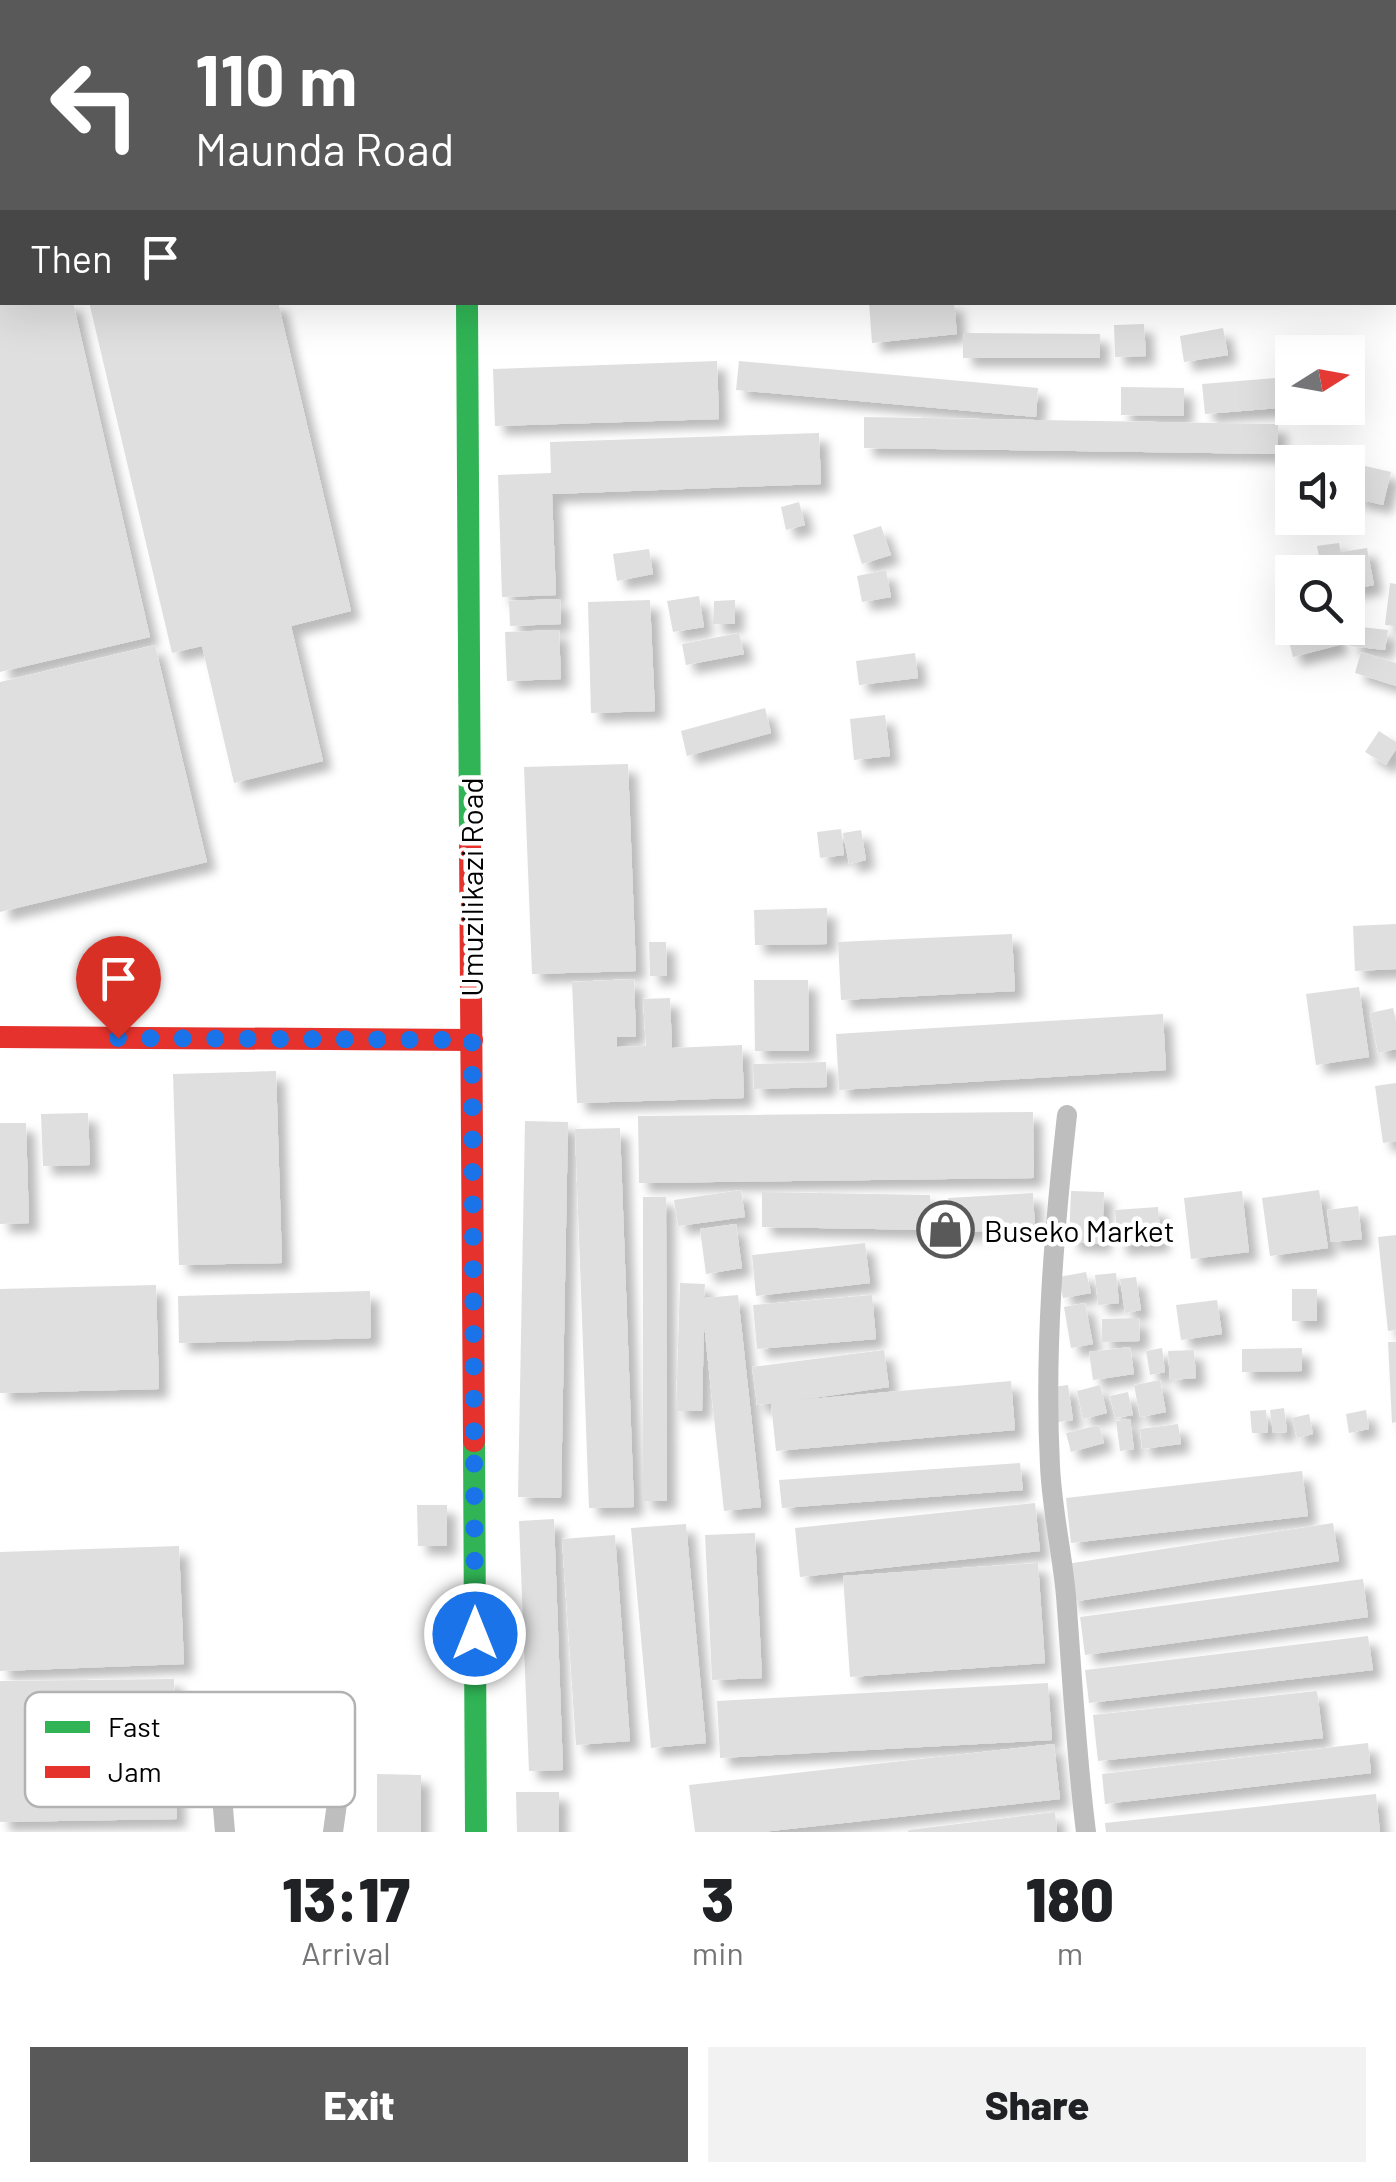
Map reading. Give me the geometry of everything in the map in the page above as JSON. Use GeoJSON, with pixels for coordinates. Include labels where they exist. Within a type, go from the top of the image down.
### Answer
{"type":"FeatureCollection","features":[{"type":"Feature","properties":{"kind":"street","name":"Umuzilikazi Road"},"geometry":{"type":"LineString","coordinates":[[467,305],[476,1832]]}},
{"type":"Feature","properties":{"kind":"street"},"geometry":{"type":"LineString","coordinates":[[0,1037],[472,1040]]}},
{"type":"Feature","properties":{"kind":"lane"},"geometry":{"type":"LineString","coordinates":[[1067,1115],[1056,1208],[1049,1348],[1050,1468],[1066,1590],[1086,1832]]}},
{"type":"Feature","properties":{"kind":"lane"},"geometry":{"type":"LineString","coordinates":[[223,1807],[225,1832]]}},
{"type":"Feature","properties":{"kind":"lane"},"geometry":{"type":"LineString","coordinates":[[333,1832],[336,1807]]}},
{"type":"Feature","properties":{"kind":"building"},"geometry":{"type":"Polygon","coordinates":[[[0,305],[74,305],[150,637],[0,672],[0,305]]]}},
{"type":"Feature","properties":{"kind":"building"},"geometry":{"type":"Polygon","coordinates":[[[90,305],[279,305],[351,611],[291,626],[323,761],[234,783],[202,646],[172,653],[90,305]]]}},
{"type":"Feature","properties":{"kind":"building"},"geometry":{"type":"Polygon","coordinates":[[[869,305],[954,305],[957,334],[872,343],[869,305]]]}},
{"type":"Feature","properties":{"kind":"building"},"geometry":{"type":"Polygon","coordinates":[[[1144,324],[1146,356],[1115,357],[1114,325],[1144,324]]]}},
{"type":"Feature","properties":{"kind":"building"},"geometry":{"type":"Polygon","coordinates":[[[1223,328],[1228,355],[1184,362],[1180,336],[1223,328]]]}},
{"type":"Feature","properties":{"kind":"building"},"geometry":{"type":"Polygon","coordinates":[[[963,333],[1100,334],[1100,358],[963,358],[963,333]]]}},
{"type":"Feature","properties":{"kind":"building"},"geometry":{"type":"Polygon","coordinates":[[[717,361],[719,419],[495,426],[493,369],[717,361]]]}},
{"type":"Feature","properties":{"kind":"building"},"geometry":{"type":"Polygon","coordinates":[[[739,361],[1038,388],[1036,417],[736,390],[739,361]]]}},
{"type":"Feature","properties":{"kind":"building"},"geometry":{"type":"Polygon","coordinates":[[[1275,378],[1275,408],[1205,414],[1202,384],[1275,378]]]}},
{"type":"Feature","properties":{"kind":"building"},"geometry":{"type":"Polygon","coordinates":[[[1121,387],[1184,388],[1184,416],[1121,415],[1121,387]]]}},
{"type":"Feature","properties":{"kind":"building"},"geometry":{"type":"Polygon","coordinates":[[[864,417],[1278,425],[1275,454],[864,448],[864,417]]]}},
{"type":"Feature","properties":{"kind":"building"},"geometry":{"type":"Polygon","coordinates":[[[819,433],[821,484],[552,494],[556,595],[502,597],[498,475],[551,473],[550,442],[819,433]]]}},
{"type":"Feature","properties":{"kind":"building"},"geometry":{"type":"Polygon","coordinates":[[[1365,466],[1391,472],[1383,505],[1365,501],[1365,466]]]}},
{"type":"Feature","properties":{"kind":"building"},"geometry":{"type":"Polygon","coordinates":[[[799,502],[805,525],[786,530],[781,507],[799,502]]]}},
{"type":"Feature","properties":{"kind":"building"},"geometry":{"type":"Polygon","coordinates":[[[881,526],[891,555],[862,564],[853,535],[881,526]]]}},
{"type":"Feature","properties":{"kind":"building"},"geometry":{"type":"Polygon","coordinates":[[[1339,543],[1341,555],[1319,555],[1317,546],[1339,543]]]}},
{"type":"Feature","properties":{"kind":"building"},"geometry":{"type":"Polygon","coordinates":[[[1367,548],[1374,585],[1365,587],[1365,555],[1342,552],[1367,548]]]}},
{"type":"Feature","properties":{"kind":"building"},"geometry":{"type":"Polygon","coordinates":[[[649,549],[653,574],[617,581],[613,554],[649,549]]]}},
{"type":"Feature","properties":{"kind":"building"},"geometry":{"type":"Polygon","coordinates":[[[886,570],[891,597],[862,602],[857,576],[886,570]]]}},
{"type":"Feature","properties":{"kind":"building"},"geometry":{"type":"Polygon","coordinates":[[[1390,583],[1396,584],[1396,626],[1385,625],[1390,583]]]}},
{"type":"Feature","properties":{"kind":"building"},"geometry":{"type":"Polygon","coordinates":[[[699,596],[704,627],[673,632],[667,601],[699,596]]]}},
{"type":"Feature","properties":{"kind":"building"},"geometry":{"type":"Polygon","coordinates":[[[560,599],[561,624],[510,626],[509,601],[560,599]]]}},
{"type":"Feature","properties":{"kind":"building"},"geometry":{"type":"Polygon","coordinates":[[[650,600],[655,711],[591,713],[588,602],[650,600]]]}},
{"type":"Feature","properties":{"kind":"building"},"geometry":{"type":"Polygon","coordinates":[[[735,600],[735,624],[713,624],[714,601],[735,600]]]}},
{"type":"Feature","properties":{"kind":"building"},"geometry":{"type":"Polygon","coordinates":[[[1365,627],[1388,630],[1385,650],[1350,646],[1365,645],[1365,627]]]}},
{"type":"Feature","properties":{"kind":"building"},"geometry":{"type":"Polygon","coordinates":[[[559,630],[561,679],[507,681],[505,632],[559,630]]]}},
{"type":"Feature","properties":{"kind":"building"},"geometry":{"type":"Polygon","coordinates":[[[739,633],[744,654],[686,665],[682,644],[739,633]]]}},
{"type":"Feature","properties":{"kind":"building"},"geometry":{"type":"Polygon","coordinates":[[[155,645],[207,862],[0,912],[0,682],[155,645]]]}},
{"type":"Feature","properties":{"kind":"building"},"geometry":{"type":"Polygon","coordinates":[[[1290,645],[1339,645],[1293,657],[1290,645]]]}},
{"type":"Feature","properties":{"kind":"building"},"geometry":{"type":"Polygon","coordinates":[[[1361,652],[1396,663],[1396,686],[1355,673],[1361,652]]]}},
{"type":"Feature","properties":{"kind":"building"},"geometry":{"type":"Polygon","coordinates":[[[915,653],[918,678],[859,685],[856,661],[915,653]]]}},
{"type":"Feature","properties":{"kind":"building"},"geometry":{"type":"Polygon","coordinates":[[[765,708],[771,733],[687,756],[681,731],[765,708]]]}},
{"type":"Feature","properties":{"kind":"building"},"geometry":{"type":"Polygon","coordinates":[[[885,715],[890,756],[854,760],[850,719],[885,715]]]}},
{"type":"Feature","properties":{"kind":"building"},"geometry":{"type":"Polygon","coordinates":[[[1379,731],[1396,742],[1386,765],[1365,752],[1379,731]]]}},
{"type":"Feature","properties":{"kind":"building"},"geometry":{"type":"Polygon","coordinates":[[[628,764],[636,971],[532,974],[524,767],[628,764]]]}},
{"type":"Feature","properties":{"kind":"building"},"geometry":{"type":"Polygon","coordinates":[[[841,829],[844,855],[820,858],[817,832],[841,829]]]}},
{"type":"Feature","properties":{"kind":"building"},"geometry":{"type":"Polygon","coordinates":[[[861,830],[866,860],[849,864],[843,833],[861,830]]]}},
{"type":"Feature","properties":{"kind":"building"},"geometry":{"type":"Polygon","coordinates":[[[827,908],[827,944],[755,945],[754,910],[827,908]]]}},
{"type":"Feature","properties":{"kind":"building"},"geometry":{"type":"Polygon","coordinates":[[[1396,924],[1396,969],[1355,971],[1353,926],[1396,924]]]}},
{"type":"Feature","properties":{"kind":"building"},"geometry":{"type":"Polygon","coordinates":[[[1012,934],[1015,991],[841,1000],[838,942],[1012,934]]]}},
{"type":"Feature","properties":{"kind":"building"},"geometry":{"type":"Polygon","coordinates":[[[649,942],[666,942],[667,976],[650,976],[649,942]]]}},
{"type":"Feature","properties":{"kind":"building"},"geometry":{"type":"Polygon","coordinates":[[[634,979],[636,1037],[617,1037],[617,1047],[646,1046],[643,999],[670,998],[672,1048],[742,1045],[744,1098],[577,1103],[572,982],[634,979]]]}},
{"type":"Feature","properties":{"kind":"building"},"geometry":{"type":"Polygon","coordinates":[[[754,980],[808,980],[809,1051],[755,1051],[754,980]]]}},
{"type":"Feature","properties":{"kind":"building"},"geometry":{"type":"Polygon","coordinates":[[[1359,987],[1369,1057],[1316,1065],[1306,994],[1359,987]]]}},
{"type":"Feature","properties":{"kind":"building"},"geometry":{"type":"Polygon","coordinates":[[[1393,1008],[1396,1049],[1378,1053],[1370,1013],[1393,1008]]]}},
{"type":"Feature","properties":{"kind":"building"},"geometry":{"type":"Polygon","coordinates":[[[1163,1014],[1166,1070],[839,1090],[836,1034],[1163,1014]]]}},
{"type":"Feature","properties":{"kind":"building"},"geometry":{"type":"Polygon","coordinates":[[[826,1062],[827,1087],[754,1089],[753,1064],[826,1062]]]}},
{"type":"Feature","properties":{"kind":"building"},"geometry":{"type":"Polygon","coordinates":[[[276,1071],[282,1263],[179,1265],[173,1074],[276,1071]]]}},
{"type":"Feature","properties":{"kind":"building"},"geometry":{"type":"Polygon","coordinates":[[[1396,1083],[1396,1141],[1383,1143],[1375,1086],[1396,1083]]]}},
{"type":"Feature","properties":{"kind":"building"},"geometry":{"type":"Polygon","coordinates":[[[1033,1112],[1034,1178],[639,1183],[638,1116],[1033,1112]]]}},
{"type":"Feature","properties":{"kind":"building"},"geometry":{"type":"Polygon","coordinates":[[[88,1113],[90,1165],[43,1166],[41,1114],[88,1113]]]}},
{"type":"Feature","properties":{"kind":"building"},"geometry":{"type":"Polygon","coordinates":[[[525,1121],[568,1122],[561,1498],[518,1497],[525,1121]]]}},
{"type":"Feature","properties":{"kind":"building"},"geometry":{"type":"Polygon","coordinates":[[[0,1123],[26,1123],[29,1223],[0,1224],[0,1123]]]}},
{"type":"Feature","properties":{"kind":"building"},"geometry":{"type":"Polygon","coordinates":[[[620,1128],[634,1507],[589,1508],[575,1129],[620,1128]]]}},
{"type":"Feature","properties":{"kind":"building"},"geometry":{"type":"Polygon","coordinates":[[[741,1190],[745,1217],[678,1226],[674,1200],[741,1190]]]}},
{"type":"Feature","properties":{"kind":"building"},"geometry":{"type":"Polygon","coordinates":[[[1319,1190],[1328,1248],[1270,1256],[1262,1198],[1319,1190]]]}},
{"type":"Feature","properties":{"kind":"building"},"geometry":{"type":"Polygon","coordinates":[[[1071,1191],[1104,1192],[1102,1244],[1069,1242],[1071,1191]]]}},
{"type":"Feature","properties":{"kind":"building"},"geometry":{"type":"Polygon","coordinates":[[[1242,1191],[1249,1252],[1191,1259],[1184,1198],[1242,1191]]]}},
{"type":"Feature","properties":{"kind":"building"},"geometry":{"type":"Polygon","coordinates":[[[762,1192],[930,1195],[930,1230],[762,1227],[762,1192]]]}},
{"type":"Feature","properties":{"kind":"building"},"geometry":{"type":"Polygon","coordinates":[[[1033,1193],[1035,1228],[950,1233],[948,1198],[1033,1193]]]}},
{"type":"Feature","properties":{"kind":"building"},"geometry":{"type":"Polygon","coordinates":[[[643,1197],[666,1197],[667,1501],[643,1501],[643,1197]]]}},
{"type":"Feature","properties":{"kind":"building"},"geometry":{"type":"Polygon","coordinates":[[[1358,1206],[1362,1239],[1331,1242],[1327,1210],[1358,1206]]]}},
{"type":"Feature","properties":{"kind":"building"},"geometry":{"type":"Polygon","coordinates":[[[1158,1207],[1161,1243],[1118,1246],[1115,1210],[1158,1207]]]}},
{"type":"Feature","properties":{"kind":"building"},"geometry":{"type":"Polygon","coordinates":[[[736,1224],[742,1268],[706,1274],[700,1229],[736,1224]]]}},
{"type":"Feature","properties":{"kind":"building"},"geometry":{"type":"Polygon","coordinates":[[[1396,1235],[1396,1330],[1388,1331],[1378,1237],[1396,1235]]]}},
{"type":"Feature","properties":{"kind":"building"},"geometry":{"type":"Polygon","coordinates":[[[865,1243],[870,1283],[756,1296],[752,1255],[865,1243]]]}},
{"type":"Feature","properties":{"kind":"building"},"geometry":{"type":"Polygon","coordinates":[[[1086,1272],[1091,1293],[1063,1298],[1059,1277],[1086,1272]]]}},
{"type":"Feature","properties":{"kind":"building"},"geometry":{"type":"Polygon","coordinates":[[[1116,1273],[1119,1303],[1098,1305],[1095,1275],[1116,1273]]]}},
{"type":"Feature","properties":{"kind":"building"},"geometry":{"type":"Polygon","coordinates":[[[1136,1277],[1141,1310],[1125,1313],[1120,1279],[1136,1277]]]}},
{"type":"Feature","properties":{"kind":"building"},"geometry":{"type":"Polygon","coordinates":[[[680,1283],[705,1284],[704,1298],[738,1295],[761,1507],[724,1511],[704,1324],[702,1411],[676,1411],[680,1283]]]}},
{"type":"Feature","properties":{"kind":"building"},"geometry":{"type":"Polygon","coordinates":[[[156,1285],[159,1389],[0,1393],[0,1289],[156,1285]]]}},
{"type":"Feature","properties":{"kind":"building"},"geometry":{"type":"Polygon","coordinates":[[[1292,1289],[1317,1289],[1317,1321],[1292,1321],[1292,1289]]]}},
{"type":"Feature","properties":{"kind":"building"},"geometry":{"type":"Polygon","coordinates":[[[370,1291],[371,1338],[179,1343],[178,1296],[370,1291]]]}},
{"type":"Feature","properties":{"kind":"building"},"geometry":{"type":"Polygon","coordinates":[[[872,1295],[876,1339],[757,1349],[753,1305],[872,1295]]]}},
{"type":"Feature","properties":{"kind":"building"},"geometry":{"type":"Polygon","coordinates":[[[1217,1300],[1222,1334],[1181,1340],[1176,1305],[1217,1300]]]}},
{"type":"Feature","properties":{"kind":"building"},"geometry":{"type":"Polygon","coordinates":[[[1085,1303],[1093,1344],[1071,1348],[1064,1307],[1085,1303]]]}},
{"type":"Feature","properties":{"kind":"building"},"geometry":{"type":"Polygon","coordinates":[[[1139,1318],[1140,1341],[1102,1342],[1102,1319],[1139,1318]]]}},
{"type":"Feature","properties":{"kind":"building"},"geometry":{"type":"Polygon","coordinates":[[[1388,1342],[1396,1342],[1396,1422],[1392,1423],[1388,1342]]]}},
{"type":"Feature","properties":{"kind":"building"},"geometry":{"type":"Polygon","coordinates":[[[1130,1347],[1134,1374],[1093,1380],[1089,1352],[1130,1347]]]}},
{"type":"Feature","properties":{"kind":"building"},"geometry":{"type":"Polygon","coordinates":[[[1162,1348],[1165,1372],[1150,1375],[1146,1351],[1162,1348]]]}},
{"type":"Feature","properties":{"kind":"building"},"geometry":{"type":"Polygon","coordinates":[[[1302,1348],[1302,1371],[1242,1372],[1242,1349],[1302,1348]]]}},
{"type":"Feature","properties":{"kind":"building"},"geometry":{"type":"Polygon","coordinates":[[[884,1350],[889,1387],[799,1400],[1011,1381],[1015,1430],[776,1451],[771,1403],[757,1405],[752,1367],[884,1350]]]}},
{"type":"Feature","properties":{"kind":"building"},"geometry":{"type":"Polygon","coordinates":[[[1194,1350],[1196,1378],[1170,1380],[1168,1351],[1194,1350]]]}},
{"type":"Feature","properties":{"kind":"building"},"geometry":{"type":"Polygon","coordinates":[[[1160,1380],[1166,1412],[1140,1417],[1134,1385],[1160,1380]]]}},
{"type":"Feature","properties":{"kind":"building"},"geometry":{"type":"Polygon","coordinates":[[[1068,1385],[1073,1420],[1058,1422],[1053,1387],[1068,1385]]]}},
{"type":"Feature","properties":{"kind":"building"},"geometry":{"type":"Polygon","coordinates":[[[1100,1385],[1107,1413],[1083,1419],[1077,1391],[1100,1385]]]}},
{"type":"Feature","properties":{"kind":"building"},"geometry":{"type":"Polygon","coordinates":[[[1128,1392],[1133,1415],[1115,1418],[1110,1396],[1128,1392]]]}},
{"type":"Feature","properties":{"kind":"building"},"geometry":{"type":"Polygon","coordinates":[[[1284,1408],[1287,1432],[1273,1433],[1270,1410],[1284,1408]]]}},
{"type":"Feature","properties":{"kind":"building"},"geometry":{"type":"Polygon","coordinates":[[[1266,1410],[1268,1433],[1252,1433],[1250,1411],[1266,1410]]]}},
{"type":"Feature","properties":{"kind":"building"},"geometry":{"type":"Polygon","coordinates":[[[1366,1410],[1369,1429],[1349,1433],[1346,1414],[1366,1410]]]}},
{"type":"Feature","properties":{"kind":"building"},"geometry":{"type":"Polygon","coordinates":[[[1309,1414],[1313,1434],[1297,1438],[1292,1418],[1309,1414]]]}},
{"type":"Feature","properties":{"kind":"building"},"geometry":{"type":"Polygon","coordinates":[[[1130,1419],[1134,1449],[1120,1451],[1116,1421],[1130,1419]]]}},
{"type":"Feature","properties":{"kind":"building"},"geometry":{"type":"Polygon","coordinates":[[[1178,1424],[1181,1444],[1142,1449],[1140,1429],[1178,1424]]]}},
{"type":"Feature","properties":{"kind":"building"},"geometry":{"type":"Polygon","coordinates":[[[1099,1425],[1104,1443],[1071,1452],[1066,1433],[1099,1425]]]}},
{"type":"Feature","properties":{"kind":"building"},"geometry":{"type":"Polygon","coordinates":[[[1020,1463],[1023,1490],[782,1508],[779,1480],[1020,1463]]]}},
{"type":"Feature","properties":{"kind":"building"},"geometry":{"type":"Polygon","coordinates":[[[1302,1471],[1308,1516],[1071,1543],[1066,1498],[1302,1471]]]}},
{"type":"Feature","properties":{"kind":"building"},"geometry":{"type":"Polygon","coordinates":[[[1035,1503],[1040,1551],[800,1577],[795,1528],[1035,1503]]]}},
{"type":"Feature","properties":{"kind":"building"},"geometry":{"type":"Polygon","coordinates":[[[417,1505],[447,1505],[447,1546],[418,1546],[417,1505]]]}},
{"type":"Feature","properties":{"kind":"building"},"geometry":{"type":"Polygon","coordinates":[[[554,1519],[563,1770],[529,1771],[519,1521],[554,1519]]]}},
{"type":"Feature","properties":{"kind":"building"},"geometry":{"type":"Polygon","coordinates":[[[1333,1523],[1339,1561],[1071,1602],[1066,1564],[1333,1523]]]}},
{"type":"Feature","properties":{"kind":"building"},"geometry":{"type":"Polygon","coordinates":[[[686,1524],[706,1743],[651,1748],[631,1528],[686,1524]]]}},
{"type":"Feature","properties":{"kind":"building"},"geometry":{"type":"Polygon","coordinates":[[[755,1533],[762,1678],[712,1680],[705,1535],[755,1533]]]}},
{"type":"Feature","properties":{"kind":"building"},"geometry":{"type":"Polygon","coordinates":[[[615,1535],[630,1741],[576,1745],[562,1539],[615,1535]]]}},
{"type":"Feature","properties":{"kind":"building"},"geometry":{"type":"Polygon","coordinates":[[[179,1546],[184,1664],[0,1671],[0,1552],[179,1546]]]}},
{"type":"Feature","properties":{"kind":"building"},"geometry":{"type":"Polygon","coordinates":[[[1038,1563],[1045,1663],[850,1677],[843,1576],[1038,1563]]]}},
{"type":"Feature","properties":{"kind":"building"},"geometry":{"type":"Polygon","coordinates":[[[1363,1579],[1368,1617],[1085,1655],[1080,1617],[1363,1579]]]}},
{"type":"Feature","properties":{"kind":"building"},"geometry":{"type":"Polygon","coordinates":[[[1368,1636],[1373,1670],[1089,1703],[1085,1670],[1368,1636]]]}},
{"type":"Feature","properties":{"kind":"building"},"geometry":{"type":"Polygon","coordinates":[[[174,1679],[174,1692],[25,1692],[25,1807],[177,1807],[177,1819],[0,1822],[0,1681],[174,1679]]]}},
{"type":"Feature","properties":{"kind":"building"},"geometry":{"type":"Polygon","coordinates":[[[1048,1683],[1052,1740],[720,1758],[717,1701],[1048,1683]]]}},
{"type":"Feature","properties":{"kind":"building"},"geometry":{"type":"Polygon","coordinates":[[[1317,1691],[1323,1738],[1098,1761],[1093,1715],[1317,1691]]]}},
{"type":"Feature","properties":{"kind":"building"},"geometry":{"type":"Polygon","coordinates":[[[1368,1743],[1371,1773],[1105,1804],[1102,1774],[1368,1743]]]}},
{"type":"Feature","properties":{"kind":"building"},"geometry":{"type":"Polygon","coordinates":[[[1054,1744],[1060,1799],[762,1832],[695,1832],[689,1785],[1054,1744]]]}},
{"type":"Feature","properties":{"kind":"building"},"geometry":{"type":"Polygon","coordinates":[[[377,1774],[421,1775],[421,1832],[377,1832],[377,1774]]]}},
{"type":"Feature","properties":{"kind":"building"},"geometry":{"type":"Polygon","coordinates":[[[516,1792],[559,1792],[559,1832],[517,1832],[516,1792]]]}},
{"type":"Feature","properties":{"kind":"building"},"geometry":{"type":"Polygon","coordinates":[[[1376,1794],[1380,1832],[1106,1832],[1105,1823],[1376,1794]]]}},
{"type":"Feature","properties":{"kind":"building"},"geometry":{"type":"Polygon","coordinates":[[[1055,1812],[1057,1832],[908,1832],[908,1830],[1055,1812]]]}},
{"type":"Feature","properties":{"kind":"traffic: fast"},"geometry":{"type":"LineString","coordinates":[[467,305],[470,840]]}},
{"type":"Feature","properties":{"kind":"traffic: fast"},"geometry":{"type":"LineString","coordinates":[[474,1441],[476,1832]]}},
{"type":"Feature","properties":{"kind":"traffic: jam"},"geometry":{"type":"LineString","coordinates":[[470,840],[474,1441]]}},
{"type":"Feature","properties":{"kind":"traffic: jam"},"geometry":{"type":"LineString","coordinates":[[0,1037],[472,1040]]}},
{"type":"Feature","properties":{"kind":"place","name":"Buseko Market"},"geometry":{"type":"Point","coordinates":[945,1230]}},
{"type":"Feature","properties":{"kind":"route"},"geometry":{"type":"LineString","coordinates":[[118,1038],[472,1040],[475,1634]]}}]}
